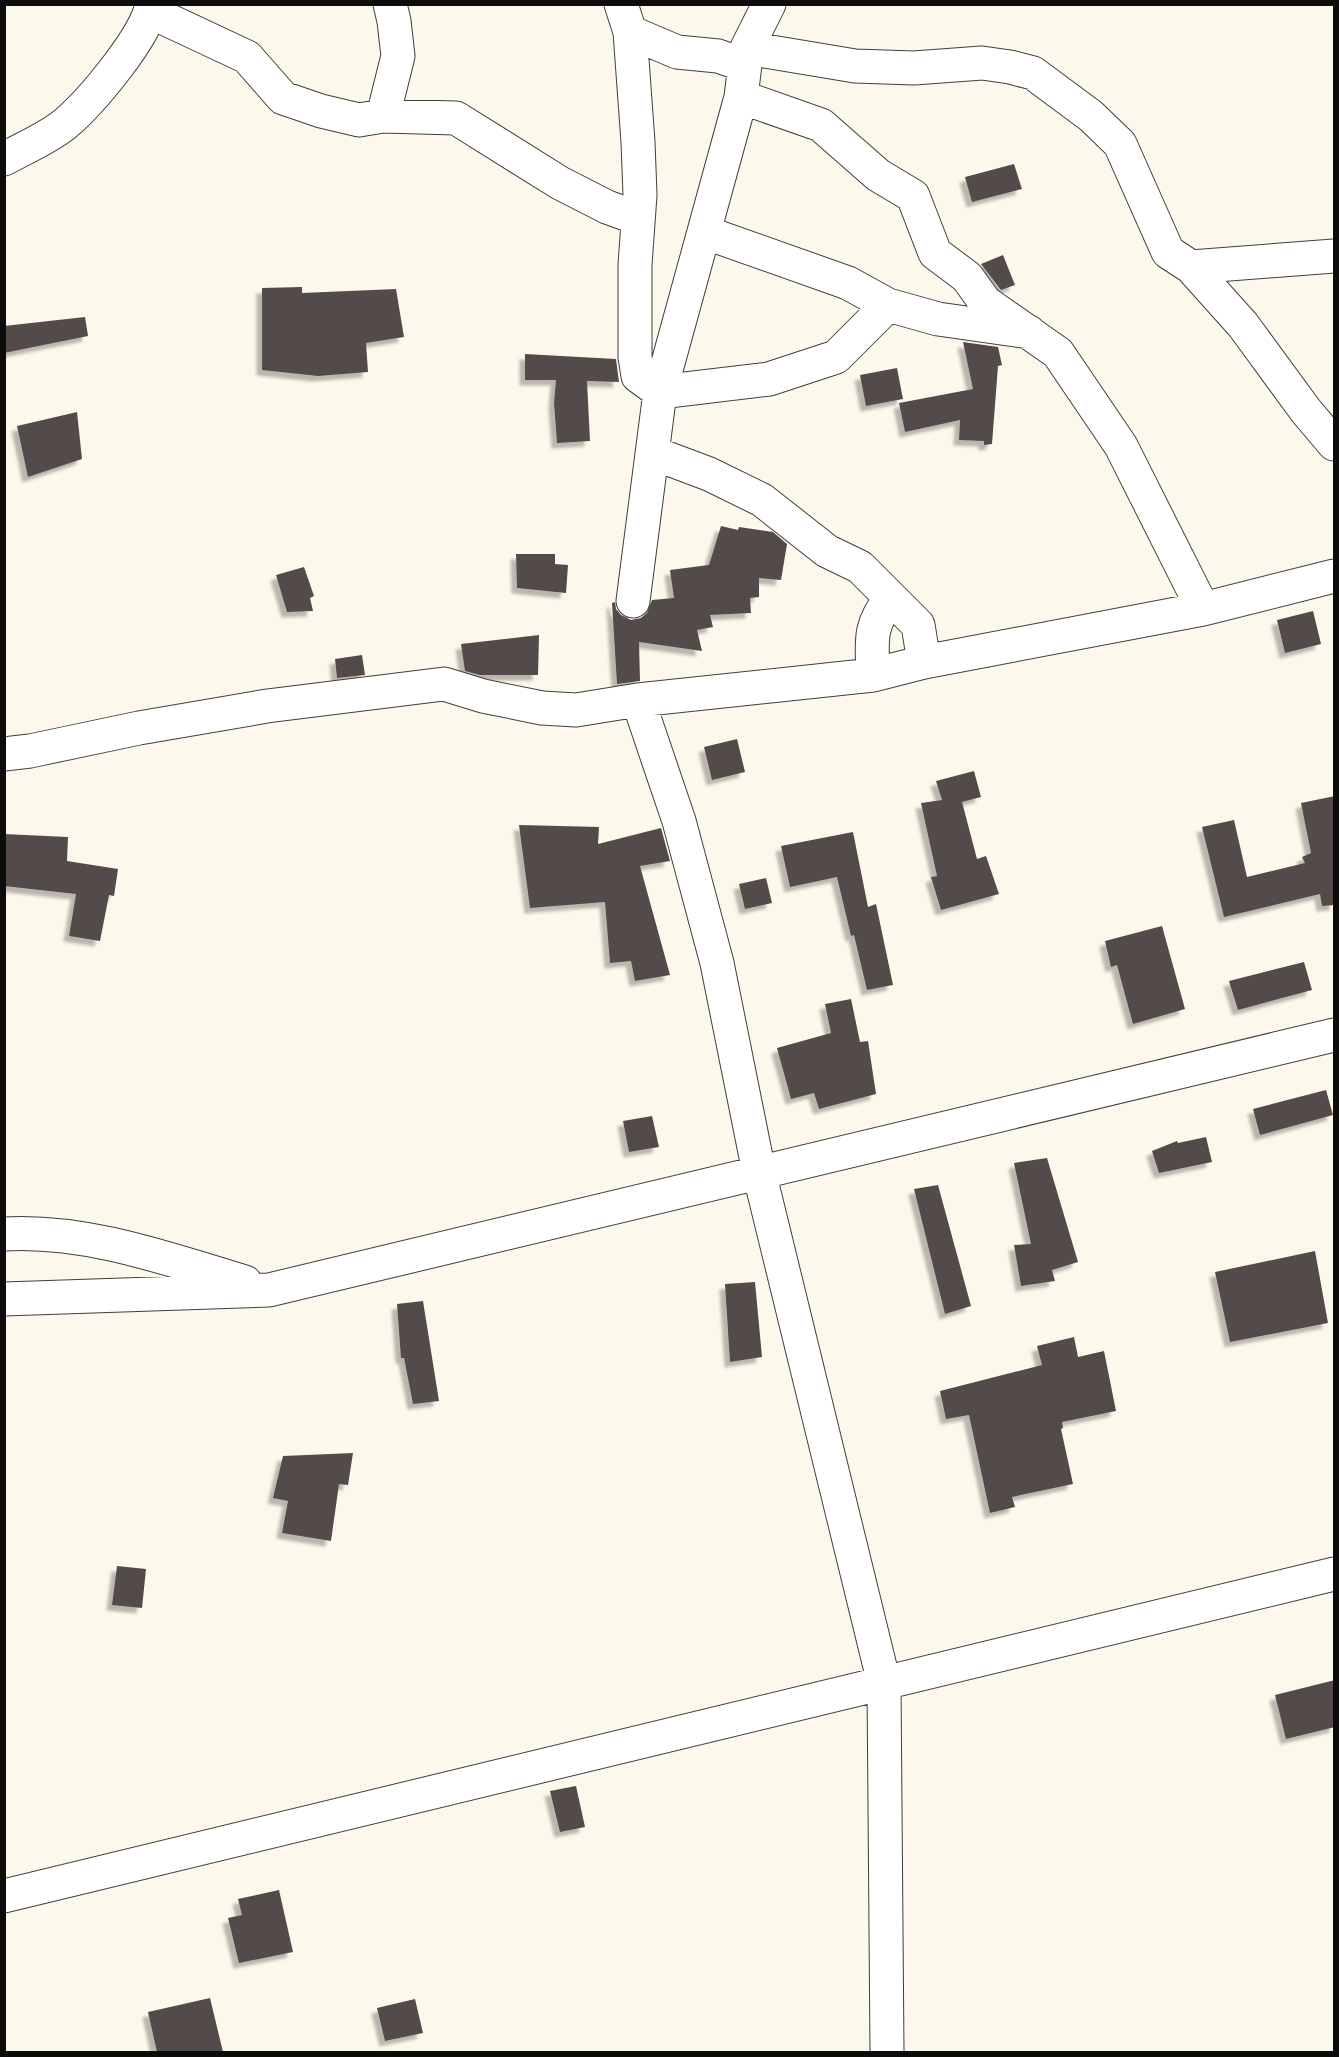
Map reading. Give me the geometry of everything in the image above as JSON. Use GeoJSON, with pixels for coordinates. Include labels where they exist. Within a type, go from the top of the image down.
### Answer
{"type":"FeatureCollection","features":[{"type":"Feature","properties":{"kind":"street"},"geometry":{"type":"LineString","coordinates":[[383,116],[398,56],[390,4]]}},
{"type":"Feature","properties":{"kind":"street"},"geometry":{"type":"LineString","coordinates":[[633,601],[660,392],[704,232],[744,70],[769,4]]}},
{"type":"Feature","properties":{"kind":"street"},"geometry":{"type":"LineString","coordinates":[[4,159],[64,125],[102,87],[140,33],[151,8],[247,57],[283,98],[321,111],[359,120],[383,116],[456,118],[560,183],[607,207],[638,218]]}},
{"type":"Feature","properties":{"kind":"street"},"geometry":{"type":"LineString","coordinates":[[626,18],[677,52],[718,56],[744,70],[821,125],[878,175],[913,196],[934,253],[967,277],[985,302],[1058,353],[1121,446],[1203,609]]}},
{"type":"Feature","properties":{"kind":"street"},"geometry":{"type":"LineString","coordinates":[[626,18],[638,142],[640,195],[635,357],[638,376],[660,392],[769,379],[836,357],[888,305]]}},
{"type":"Feature","properties":{"kind":"street"},"geometry":{"type":"LineString","coordinates":[[744,70],[855,66],[914,68],[982,63],[1033,73],[1091,116],[1120,144],[1168,252],[1191,267],[1243,325],[1306,411],[1335,444]]}},
{"type":"Feature","properties":{"kind":"street"},"geometry":{"type":"LineString","coordinates":[[704,232],[848,283],[888,305],[938,319],[1029,332]]}},
{"type":"Feature","properties":{"kind":"street"},"geometry":{"type":"LineString","coordinates":[[1191,267],[1335,256]]}},
{"type":"Feature","properties":{"kind":"street"},"geometry":{"type":"LineString","coordinates":[[653,453],[709,474],[762,500],[827,551],[860,567],[918,625],[924,662]]}},
{"type":"Feature","properties":{"kind":"street"},"geometry":{"type":"LineString","coordinates":[[4,754],[267,706],[444,684],[483,696],[542,708],[576,710],[638,700],[873,675],[924,662],[1203,609],[1335,576]]}},
{"type":"Feature","properties":{"kind":"street"},"geometry":{"type":"LineString","coordinates":[[873,675],[872,634],[879,615],[891,598]]}},
{"type":"Feature","properties":{"kind":"street"},"geometry":{"type":"LineString","coordinates":[[638,700],[679,820],[717,963],[759,1172],[884,1683],[887,2052]]}},
{"type":"Feature","properties":{"kind":"street"},"geometry":{"type":"LineString","coordinates":[[4,1299],[269,1290],[1335,1035]]}},
{"type":"Feature","properties":{"kind":"street"},"geometry":{"type":"LineString","coordinates":[[4,1234],[29,1232],[127,1246],[269,1290]]}},
{"type":"Feature","properties":{"kind":"street"},"geometry":{"type":"LineString","coordinates":[[4,1896],[1335,1574]]}},
{"type":"Feature","properties":{"kind":"building"},"geometry":{"type":"Polygon","coordinates":[[[1014,164],[1022,189],[972,202],[965,177],[1014,164]]]}},
{"type":"Feature","properties":{"kind":"building"},"geometry":{"type":"Polygon","coordinates":[[[1003,255],[1015,285],[1001,290],[981,264],[1003,255]]]}},
{"type":"Feature","properties":{"kind":"building"},"geometry":{"type":"Polygon","coordinates":[[[302,287],[302,293],[396,289],[404,337],[366,343],[368,372],[318,376],[262,370],[262,288],[302,287]]]}},
{"type":"Feature","properties":{"kind":"building"},"geometry":{"type":"Polygon","coordinates":[[[85,317],[88,336],[4,353],[4,326],[85,317]]]}},
{"type":"Feature","properties":{"kind":"building"},"geometry":{"type":"Polygon","coordinates":[[[963,342],[998,347],[1002,365],[998,366],[992,444],[984,445],[984,441],[959,440],[960,420],[905,432],[899,403],[973,389],[963,342]]]}},
{"type":"Feature","properties":{"kind":"building"},"geometry":{"type":"Polygon","coordinates":[[[525,354],[616,359],[619,382],[587,381],[590,441],[557,443],[554,403],[556,380],[525,380],[525,354]]]}},
{"type":"Feature","properties":{"kind":"building"},"geometry":{"type":"Polygon","coordinates":[[[897,368],[903,399],[866,406],[860,375],[897,368]]]}},
{"type":"Feature","properties":{"kind":"building"},"geometry":{"type":"Polygon","coordinates":[[[77,412],[82,459],[28,477],[17,426],[77,412]]]}},
{"type":"Feature","properties":{"kind":"building"},"geometry":{"type":"Polygon","coordinates":[[[721,526],[738,530],[739,527],[773,532],[787,544],[781,580],[759,578],[759,597],[750,598],[751,613],[710,615],[713,627],[697,630],[702,651],[639,642],[640,681],[617,684],[612,603],[615,602],[616,609],[621,615],[631,620],[641,618],[647,613],[652,600],[674,598],[670,570],[709,565],[721,526]]]}},
{"type":"Feature","properties":{"kind":"building"},"geometry":{"type":"Polygon","coordinates":[[[516,554],[555,554],[555,564],[568,565],[566,593],[517,588],[516,554]]]}},
{"type":"Feature","properties":{"kind":"building"},"geometry":{"type":"Polygon","coordinates":[[[304,567],[314,596],[310,598],[313,611],[287,612],[276,575],[304,567]]]}},
{"type":"Feature","properties":{"kind":"building"},"geometry":{"type":"Polygon","coordinates":[[[1313,611],[1321,644],[1285,653],[1277,620],[1313,611]]]}},
{"type":"Feature","properties":{"kind":"building"},"geometry":{"type":"Polygon","coordinates":[[[539,635],[538,675],[480,675],[465,671],[461,644],[539,635]]]}},
{"type":"Feature","properties":{"kind":"building"},"geometry":{"type":"Polygon","coordinates":[[[362,655],[365,675],[337,678],[335,659],[362,655]]]}},
{"type":"Feature","properties":{"kind":"building"},"geometry":{"type":"Polygon","coordinates":[[[737,739],[745,772],[712,780],[704,747],[737,739]]]}},
{"type":"Feature","properties":{"kind":"building"},"geometry":{"type":"Polygon","coordinates":[[[974,771],[981,797],[962,802],[977,859],[986,856],[999,894],[941,910],[931,877],[937,876],[921,803],[942,800],[936,781],[974,771]]]}},
{"type":"Feature","properties":{"kind":"building"},"geometry":{"type":"Polygon","coordinates":[[[1335,796],[1335,905],[1322,906],[1320,894],[1224,917],[1202,827],[1234,820],[1247,877],[1305,863],[1302,857],[1311,853],[1301,803],[1335,796]]]}},
{"type":"Feature","properties":{"kind":"building"},"geometry":{"type":"Polygon","coordinates":[[[519,825],[599,827],[598,844],[661,828],[670,861],[640,866],[670,975],[635,981],[631,961],[610,963],[605,902],[530,908],[519,825]]]}},
{"type":"Feature","properties":{"kind":"building"},"geometry":{"type":"Polygon","coordinates":[[[853,832],[868,907],[876,904],[893,985],[867,990],[837,877],[790,887],[781,846],[853,832]]]}},
{"type":"Feature","properties":{"kind":"building"},"geometry":{"type":"Polygon","coordinates":[[[4,834],[68,837],[67,861],[118,869],[114,896],[109,895],[100,941],[69,936],[76,894],[4,886],[4,834]]]}},
{"type":"Feature","properties":{"kind":"building"},"geometry":{"type":"Polygon","coordinates":[[[766,878],[772,903],[745,909],[739,884],[766,878]]]}},
{"type":"Feature","properties":{"kind":"building"},"geometry":{"type":"Polygon","coordinates":[[[1162,926],[1185,1009],[1133,1024],[1117,965],[1111,967],[1105,941],[1162,926]]]}},
{"type":"Feature","properties":{"kind":"building"},"geometry":{"type":"Polygon","coordinates":[[[1304,962],[1312,990],[1238,1010],[1229,981],[1304,962]]]}},
{"type":"Feature","properties":{"kind":"building"},"geometry":{"type":"Polygon","coordinates":[[[851,999],[860,1042],[868,1041],[876,1094],[819,1109],[814,1093],[791,1099],[777,1048],[831,1033],[825,1004],[851,999]]]}},
{"type":"Feature","properties":{"kind":"building"},"geometry":{"type":"Polygon","coordinates":[[[1326,1090],[1333,1115],[1260,1135],[1253,1109],[1326,1090]]]}},
{"type":"Feature","properties":{"kind":"building"},"geometry":{"type":"Polygon","coordinates":[[[652,1116],[659,1147],[629,1152],[623,1121],[652,1116]]]}},
{"type":"Feature","properties":{"kind":"building"},"geometry":{"type":"Polygon","coordinates":[[[1206,1137],[1212,1162],[1159,1173],[1152,1151],[1177,1141],[1178,1143],[1206,1137]]]}},
{"type":"Feature","properties":{"kind":"building"},"geometry":{"type":"Polygon","coordinates":[[[1047,1158],[1078,1262],[1052,1270],[1055,1281],[1021,1286],[1014,1245],[1031,1244],[1014,1163],[1047,1158]]]}},
{"type":"Feature","properties":{"kind":"building"},"geometry":{"type":"Polygon","coordinates":[[[938,1185],[971,1306],[945,1314],[914,1189],[938,1185]]]}},
{"type":"Feature","properties":{"kind":"building"},"geometry":{"type":"Polygon","coordinates":[[[1315,1251],[1328,1323],[1230,1342],[1215,1272],[1315,1251]]]}},
{"type":"Feature","properties":{"kind":"building"},"geometry":{"type":"Polygon","coordinates":[[[755,1282],[762,1357],[730,1362],[725,1284],[755,1282]]]}},
{"type":"Feature","properties":{"kind":"building"},"geometry":{"type":"Polygon","coordinates":[[[423,1301],[439,1401],[413,1404],[404,1358],[401,1358],[397,1304],[423,1301]]]}},
{"type":"Feature","properties":{"kind":"building"},"geometry":{"type":"Polygon","coordinates":[[[1074,1337],[1078,1357],[1104,1351],[1116,1411],[1062,1422],[1063,1428],[1061,1429],[1073,1484],[1012,1497],[1015,1507],[990,1513],[969,1415],[946,1419],[940,1391],[1042,1365],[1037,1346],[1074,1337]]]}},
{"type":"Feature","properties":{"kind":"building"},"geometry":{"type":"Polygon","coordinates":[[[353,1453],[348,1485],[339,1484],[331,1541],[282,1533],[288,1501],[273,1498],[283,1456],[353,1453]]]}},
{"type":"Feature","properties":{"kind":"building"},"geometry":{"type":"Polygon","coordinates":[[[117,1566],[146,1569],[142,1608],[112,1605],[117,1566]]]}},
{"type":"Feature","properties":{"kind":"building"},"geometry":{"type":"Polygon","coordinates":[[[1335,1680],[1335,1727],[1286,1739],[1275,1695],[1335,1680]]]}},
{"type":"Feature","properties":{"kind":"building"},"geometry":{"type":"Polygon","coordinates":[[[576,1786],[585,1827],[560,1832],[550,1791],[576,1786]]]}},
{"type":"Feature","properties":{"kind":"building"},"geometry":{"type":"Polygon","coordinates":[[[279,1890],[293,1952],[239,1963],[228,1918],[242,1915],[238,1899],[279,1890]]]}},
{"type":"Feature","properties":{"kind":"building"},"geometry":{"type":"Polygon","coordinates":[[[210,1998],[223,2052],[157,2052],[148,2012],[210,1998]]]}},
{"type":"Feature","properties":{"kind":"building"},"geometry":{"type":"Polygon","coordinates":[[[415,1999],[423,2033],[385,2041],[377,2008],[415,1999]]]}}]}
